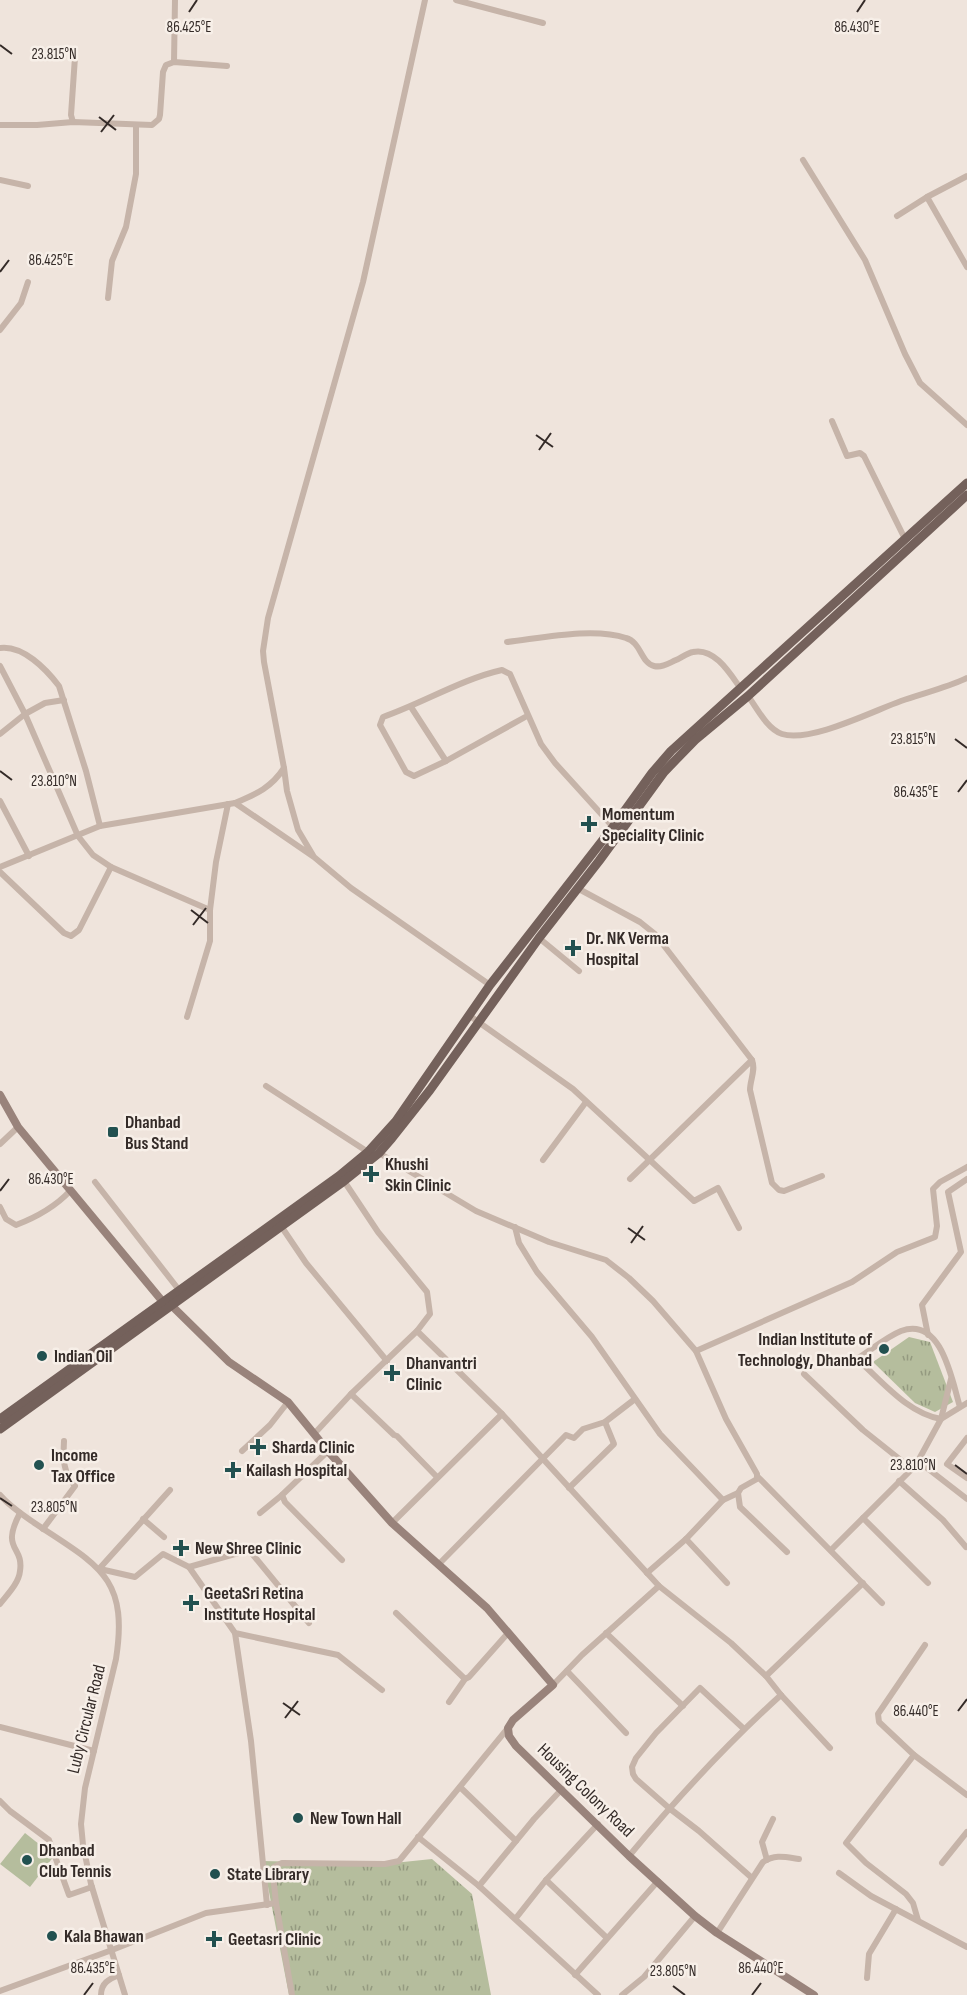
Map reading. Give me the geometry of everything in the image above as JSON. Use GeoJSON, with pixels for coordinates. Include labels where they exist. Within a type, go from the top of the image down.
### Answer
{"type":"FeatureCollection","features":[{"type":"Feature","properties":{"kind":"main road"},"geometry":{"type":"LineString","coordinates":[[890,559],[905,539],[967,483]]}},
{"type":"Feature","properties":{"kind":"main road"},"geometry":{"type":"LineString","coordinates":[[0,1419],[281,1226],[379,1153],[430,1090],[539,938],[664,772],[695,740],[890,559],[967,495]]}},
{"type":"Feature","properties":{"kind":"main road"},"geometry":{"type":"LineString","coordinates":[[0,1429],[167,1304],[179,1290],[339,1176],[368,1152],[408,1105],[490,985],[652,773],[671,751],[745,693]]}},
{"type":"Feature","properties":{"kind":"main road"},"geometry":{"type":"LineString","coordinates":[[471,1014],[480,1020]]}},
{"type":"Feature","properties":{"kind":"street"},"geometry":{"type":"LineString","coordinates":[[174,62],[175,0]]}},
{"type":"Feature","properties":{"kind":"street"},"geometry":{"type":"LineString","coordinates":[[314,857],[298,830],[290,801],[264,662],[268,618],[363,282],[425,0]]}},
{"type":"Feature","properties":{"kind":"street"},"geometry":{"type":"LineString","coordinates":[[456,0],[543,23]]}},
{"type":"Feature","properties":{"kind":"street"},"geometry":{"type":"LineString","coordinates":[[73,122],[71,115],[75,57]]}},
{"type":"Feature","properties":{"kind":"street"},"geometry":{"type":"LineString","coordinates":[[0,125],[73,122],[152,125],[159,119],[164,69],[168,64],[174,62],[227,66]]}},
{"type":"Feature","properties":{"kind":"street"},"geometry":{"type":"LineString","coordinates":[[108,298],[112,261],[126,227],[136,174],[136,126]]}},
{"type":"Feature","properties":{"kind":"street"},"geometry":{"type":"LineString","coordinates":[[802,160],[865,260],[905,354],[920,383],[967,425]]}},
{"type":"Feature","properties":{"kind":"street"},"geometry":{"type":"LineString","coordinates":[[897,216],[967,176]]}},
{"type":"Feature","properties":{"kind":"street"},"geometry":{"type":"LineString","coordinates":[[0,180],[28,186]]}},
{"type":"Feature","properties":{"kind":"street"},"geometry":{"type":"LineString","coordinates":[[927,197],[967,267]]}},
{"type":"Feature","properties":{"kind":"street"},"geometry":{"type":"LineString","coordinates":[[0,330],[21,303],[28,282]]}},
{"type":"Feature","properties":{"kind":"street"},"geometry":{"type":"LineString","coordinates":[[832,421],[847,456],[860,453],[864,456],[905,539]]}},
{"type":"Feature","properties":{"kind":"street"},"geometry":{"type":"LineString","coordinates":[[507,642],[581,633],[627,638],[637,645],[647,662],[657,667],[693,652],[702,652],[725,667],[774,730],[780,734],[792,735],[819,732],[901,701],[948,688],[967,678]]}},
{"type":"Feature","properties":{"kind":"street"},"geometry":{"type":"LineString","coordinates":[[0,648],[12,648],[21,652],[51,675],[59,686],[100,826]]}},
{"type":"Feature","properties":{"kind":"street"},"geometry":{"type":"LineString","coordinates":[[0,666],[25,714],[78,836],[93,855],[111,867],[210,910]]}},
{"type":"Feature","properties":{"kind":"street"},"geometry":{"type":"LineString","coordinates":[[528,716],[417,776],[406,772],[380,725],[383,717],[488,673],[502,670],[510,674],[541,744],[555,763],[613,827]]}},
{"type":"Feature","properties":{"kind":"street"},"geometry":{"type":"LineString","coordinates":[[0,734],[25,714],[45,703],[64,700]]}},
{"type":"Feature","properties":{"kind":"street"},"geometry":{"type":"LineString","coordinates":[[411,707],[446,761]]}},
{"type":"Feature","properties":{"kind":"street"},"geometry":{"type":"LineString","coordinates":[[0,867],[100,826],[231,804],[266,789],[284,768]]}},
{"type":"Feature","properties":{"kind":"street"},"geometry":{"type":"LineString","coordinates":[[0,801],[29,856]]}},
{"type":"Feature","properties":{"kind":"street"},"geometry":{"type":"LineString","coordinates":[[231,804],[314,857],[351,888],[490,985]]}},
{"type":"Feature","properties":{"kind":"street"},"geometry":{"type":"LineString","coordinates":[[187,1017],[210,941],[210,910],[216,862],[231,804]]}},
{"type":"Feature","properties":{"kind":"street"},"geometry":{"type":"LineString","coordinates":[[0,872],[64,933],[71,936],[79,930],[111,867]]}},
{"type":"Feature","properties":{"kind":"street"},"geometry":{"type":"LineString","coordinates":[[578,888],[640,922],[654,934],[753,1060],[750,1090],[775,1188],[784,1191],[822,1176]]}},
{"type":"Feature","properties":{"kind":"street"},"geometry":{"type":"LineString","coordinates":[[539,938],[579,971]]}},
{"type":"Feature","properties":{"kind":"street"},"geometry":{"type":"LineString","coordinates":[[480,1020],[573,1089],[694,1201],[718,1188],[739,1228]]}},
{"type":"Feature","properties":{"kind":"street"},"geometry":{"type":"LineString","coordinates":[[630,1179],[753,1060]]}},
{"type":"Feature","properties":{"kind":"street"},"geometry":{"type":"LineString","coordinates":[[266,1086],[368,1152]]}},
{"type":"Feature","properties":{"kind":"street"},"geometry":{"type":"LineString","coordinates":[[0,1095],[18,1127],[167,1304],[229,1362],[288,1402],[392,1523],[487,1608],[553,1685]]}},
{"type":"Feature","properties":{"kind":"street"},"geometry":{"type":"LineString","coordinates":[[543,1160],[586,1102]]}},
{"type":"Feature","properties":{"kind":"street"},"geometry":{"type":"LineString","coordinates":[[0,1144],[18,1127]]}},
{"type":"Feature","properties":{"kind":"street"},"geometry":{"type":"LineString","coordinates":[[379,1153],[476,1210],[549,1242],[606,1260],[629,1278],[653,1301],[696,1351],[726,1419],[758,1477],[882,1603]]}},
{"type":"Feature","properties":{"kind":"street"},"geometry":{"type":"LineString","coordinates":[[696,1351],[852,1282],[897,1252],[935,1237],[937,1226],[933,1189],[940,1182],[967,1167]]}},
{"type":"Feature","properties":{"kind":"street"},"geometry":{"type":"LineString","coordinates":[[928,1335],[922,1305],[961,1252],[948,1192],[967,1179]]}},
{"type":"Feature","properties":{"kind":"street"},"geometry":{"type":"LineString","coordinates":[[314,1434],[430,1314],[427,1292],[378,1232],[344,1181]]}},
{"type":"Feature","properties":{"kind":"street"},"geometry":{"type":"LineString","coordinates":[[95,1182],[179,1290]]}},
{"type":"Feature","properties":{"kind":"street"},"geometry":{"type":"LineString","coordinates":[[0,1207],[6,1219],[16,1225],[60,1203],[70,1191]]}},
{"type":"Feature","properties":{"kind":"street"},"geometry":{"type":"LineString","coordinates":[[281,1226],[306,1263],[387,1361]]}},
{"type":"Feature","properties":{"kind":"street"},"geometry":{"type":"LineString","coordinates":[[515,1227],[524,1254],[592,1337],[660,1434],[723,1500]]}},
{"type":"Feature","properties":{"kind":"street"},"geometry":{"type":"LineString","coordinates":[[960,1407],[942,1351],[934,1338],[916,1329],[902,1331],[857,1359],[913,1409],[928,1417],[941,1419],[967,1403]]}},
{"type":"Feature","properties":{"kind":"street"},"geometry":{"type":"LineString","coordinates":[[417,1330],[502,1414],[659,1586],[731,1643],[766,1676],[830,1748]]}},
{"type":"Feature","properties":{"kind":"street"},"geometry":{"type":"LineString","coordinates":[[804,1374],[863,1430],[912,1469],[831,1550]]}},
{"type":"Feature","properties":{"kind":"street"},"geometry":{"type":"LineString","coordinates":[[951,1379],[941,1419],[918,1461],[967,1499]]}},
{"type":"Feature","properties":{"kind":"street"},"geometry":{"type":"LineString","coordinates":[[351,1394],[437,1477]]}},
{"type":"Feature","properties":{"kind":"street"},"geometry":{"type":"LineString","coordinates":[[439,1564],[566,1435],[574,1438],[583,1429],[605,1422],[635,1399]]}},
{"type":"Feature","properties":{"kind":"street"},"geometry":{"type":"LineString","coordinates":[[242,1451],[270,1425],[288,1402]]}},
{"type":"Feature","properties":{"kind":"street"},"geometry":{"type":"LineString","coordinates":[[392,1523],[502,1414]]}},
{"type":"Feature","properties":{"kind":"street"},"geometry":{"type":"LineString","coordinates":[[569,1488],[614,1444],[605,1422]]}},
{"type":"Feature","properties":{"kind":"street"},"geometry":{"type":"LineString","coordinates":[[967,1438],[947,1464],[967,1478]]}},
{"type":"Feature","properties":{"kind":"street"},"geometry":{"type":"LineString","coordinates":[[43,1529],[75,1486],[68,1478],[63,1463],[64,1441]]}},
{"type":"Feature","properties":{"kind":"street"},"geometry":{"type":"LineString","coordinates":[[260,1513],[328,1451]]}},
{"type":"Feature","properties":{"kind":"street"},"geometry":{"type":"LineString","coordinates":[[758,1477],[741,1488],[738,1494],[740,1507],[787,1552]]}},
{"type":"Feature","properties":{"kind":"street"},"geometry":{"type":"LineString","coordinates":[[899,1481],[943,1521],[966,1547]]}},
{"type":"Feature","properties":{"kind":"street"},"geometry":{"type":"LineString","coordinates":[[170,1490],[99,1569],[135,1577],[163,1554],[189,1568],[235,1633],[251,1741],[267,1905]]}},
{"type":"Feature","properties":{"kind":"street"},"geometry":{"type":"LineString","coordinates":[[647,1573],[686,1539],[723,1500],[738,1494]]}},
{"type":"Feature","properties":{"kind":"street"},"geometry":{"type":"LineString","coordinates":[[282,1495],[285,1502],[342,1560]]}},
{"type":"Feature","properties":{"kind":"street","name":"Luby Circular Road"},"geometry":{"type":"LineString","coordinates":[[1,1496],[20,1513],[99,1569],[106,1576],[116,1599],[120,1625],[116,1659],[85,1788],[81,1824],[92,1887],[126,1995]]}},
{"type":"Feature","properties":{"kind":"street"},"geometry":{"type":"LineString","coordinates":[[0,1604],[18,1579],[20,1572],[20,1564],[10,1536],[20,1513]]}},
{"type":"Feature","properties":{"kind":"street"},"geometry":{"type":"LineString","coordinates":[[863,1518],[928,1583]]}},
{"type":"Feature","properties":{"kind":"street"},"geometry":{"type":"LineString","coordinates":[[143,1520],[164,1537]]}},
{"type":"Feature","properties":{"kind":"street"},"geometry":{"type":"LineString","coordinates":[[686,1539],[727,1583]]}},
{"type":"Feature","properties":{"kind":"street"},"geometry":{"type":"LineString","coordinates":[[189,1568],[249,1550],[309,1623]]}},
{"type":"Feature","properties":{"kind":"street"},"geometry":{"type":"LineString","coordinates":[[766,1676],[863,1583]]}},
{"type":"Feature","properties":{"kind":"street"},"geometry":{"type":"LineString","coordinates":[[292,1995],[276,1903],[273,1870],[277,1865],[282,1863],[393,1863],[399,1861],[513,1720],[659,1586]]}},
{"type":"Feature","properties":{"kind":"street"},"geometry":{"type":"LineString","coordinates":[[396,1613],[465,1679]]}},
{"type":"Feature","properties":{"kind":"street"},"geometry":{"type":"LineString","coordinates":[[235,1633],[338,1655],[382,1690]]}},
{"type":"Feature","properties":{"kind":"street"},"geometry":{"type":"LineString","coordinates":[[449,1702],[465,1679],[508,1633]]}},
{"type":"Feature","properties":{"kind":"street"},"geometry":{"type":"LineString","coordinates":[[606,1633],[682,1706]]}},
{"type":"Feature","properties":{"kind":"street"},"geometry":{"type":"LineString","coordinates":[[925,1645],[878,1714],[878,1719],[886,1730],[914,1755],[967,1795]]}},
{"type":"Feature","properties":{"kind":"street"},"geometry":{"type":"LineString","coordinates":[[567,1671],[626,1733]]}},
{"type":"Feature","properties":{"kind":"street"},"geometry":{"type":"LineString","coordinates":[[744,1730],[700,1688],[656,1733],[636,1758],[632,1767],[636,1779],[752,1878]]}},
{"type":"Feature","properties":{"kind":"street"},"geometry":{"type":"LineString","coordinates":[[629,1856],[669,1808],[781,1695]]}},
{"type":"Feature","properties":{"kind":"street"},"geometry":{"type":"LineString","coordinates":[[0,1727],[94,1752]]}},
{"type":"Feature","properties":{"kind":"street","name":"Housing Colony Road"},"geometry":{"type":"LineString","coordinates":[[508,1728],[509,1736],[516,1746],[629,1856],[695,1916],[717,1933],[814,1995]]}},
{"type":"Feature","properties":{"kind":"street"},"geometry":{"type":"LineString","coordinates":[[914,1755],[846,1843],[906,1894],[913,1903],[918,1920]]}},
{"type":"Feature","properties":{"kind":"street"},"geometry":{"type":"LineString","coordinates":[[460,1787],[516,1841]]}},
{"type":"Feature","properties":{"kind":"street"},"geometry":{"type":"LineString","coordinates":[[479,1886],[562,1789]]}},
{"type":"Feature","properties":{"kind":"street"},"geometry":{"type":"LineString","coordinates":[[0,1801],[49,1840],[69,1895],[92,1887]]}},
{"type":"Feature","properties":{"kind":"street"},"geometry":{"type":"LineString","coordinates":[[767,1860],[762,1842],[773,1818]]}},
{"type":"Feature","properties":{"kind":"street"},"geometry":{"type":"LineString","coordinates":[[516,1918],[546,1880],[598,1824]]}},
{"type":"Feature","properties":{"kind":"street"},"geometry":{"type":"LineString","coordinates":[[942,1863],[967,1833]]}},
{"type":"Feature","properties":{"kind":"street"},"geometry":{"type":"LineString","coordinates":[[418,1837],[516,1918],[598,1995]]}},
{"type":"Feature","properties":{"kind":"street"},"geometry":{"type":"LineString","coordinates":[[717,1933],[752,1878],[767,1860],[780,1856],[799,1859]]}},
{"type":"Feature","properties":{"kind":"street"},"geometry":{"type":"LineString","coordinates":[[839,1873],[872,1896],[967,1947]]}},
{"type":"Feature","properties":{"kind":"street"},"geometry":{"type":"LineString","coordinates":[[546,1880],[607,1938]]}},
{"type":"Feature","properties":{"kind":"street"},"geometry":{"type":"LineString","coordinates":[[575,1975],[658,1881]]}},
{"type":"Feature","properties":{"kind":"street"},"geometry":{"type":"LineString","coordinates":[[0,1993],[206,1913],[276,1903]]}},
{"type":"Feature","properties":{"kind":"street"},"geometry":{"type":"LineString","coordinates":[[867,1978],[869,1954],[896,1909]]}},
{"type":"Feature","properties":{"kind":"street"},"geometry":{"type":"LineString","coordinates":[[622,1995],[644,1977],[695,1916]]}},
{"type":"Feature","properties":{"kind":"street"},"geometry":{"type":"LineString","coordinates":[[101,1995],[107,1981],[119,1975]]}},
{"type":"Feature","properties":{"kind":"green space"},"geometry":{"type":"Polygon","coordinates":[[[909,1337],[930,1342],[953,1402],[935,1412],[915,1403],[873,1362],[909,1337]]]}},
{"type":"Feature","properties":{"kind":"green space","name":"Dhanbad Club Tennis"},"geometry":{"type":"Polygon","coordinates":[[[25,1833],[54,1856],[30,1887],[0,1864],[25,1833]]]}},
{"type":"Feature","properties":{"kind":"green space"},"geometry":{"type":"Polygon","coordinates":[[[432,1859],[472,1894],[491,1995],[289,1995],[263,1861],[384,1864],[432,1859]]]}},
{"type":"Feature","properties":{"kind":"place","name":"Momentum Speciality Clinic"},"geometry":{"type":"Point","coordinates":[589,824]}},
{"type":"Feature","properties":{"kind":"place","name":"Dr. NK Verma Hospital"},"geometry":{"type":"Point","coordinates":[573,948]}},
{"type":"Feature","properties":{"kind":"place","name":"Dhanbad Bus Stand"},"geometry":{"type":"Point","coordinates":[113,1132]}},
{"type":"Feature","properties":{"kind":"place","name":"Khushi Skin Clinic"},"geometry":{"type":"Point","coordinates":[371,1174]}},
{"type":"Feature","properties":{"kind":"place","name":"Indian Institute of Technology, Dhanbad"},"geometry":{"type":"Point","coordinates":[884,1349]}},
{"type":"Feature","properties":{"kind":"place","name":"Indian Oil"},"geometry":{"type":"Point","coordinates":[42,1356]}},
{"type":"Feature","properties":{"kind":"place","name":"Dhanvantri Clinic"},"geometry":{"type":"Point","coordinates":[392,1373]}},
{"type":"Feature","properties":{"kind":"place","name":"Sharda Clinic"},"geometry":{"type":"Point","coordinates":[258,1447]}},
{"type":"Feature","properties":{"kind":"place","name":"Income Tax Office"},"geometry":{"type":"Point","coordinates":[39,1465]}},
{"type":"Feature","properties":{"kind":"place","name":"Kailash Hospital"},"geometry":{"type":"Point","coordinates":[233,1470]}},
{"type":"Feature","properties":{"kind":"place","name":"New Shree Clinic"},"geometry":{"type":"Point","coordinates":[181,1548]}},
{"type":"Feature","properties":{"kind":"place","name":"GeetaSri Retina Institute Hospital"},"geometry":{"type":"Point","coordinates":[191,1603]}},
{"type":"Feature","properties":{"kind":"place","name":"New Town Hall"},"geometry":{"type":"Point","coordinates":[298,1818]}},
{"type":"Feature","properties":{"kind":"place","name":"Dhanbad Club Tennis"},"geometry":{"type":"Point","coordinates":[27,1860]}},
{"type":"Feature","properties":{"kind":"place","name":"State Library"},"geometry":{"type":"Point","coordinates":[215,1874]}},
{"type":"Feature","properties":{"kind":"place","name":"Kala Bhawan"},"geometry":{"type":"Point","coordinates":[52,1936]}},
{"type":"Feature","properties":{"kind":"place","name":"Geetasri Clinic"},"geometry":{"type":"Point","coordinates":[214,1939]}}]}
